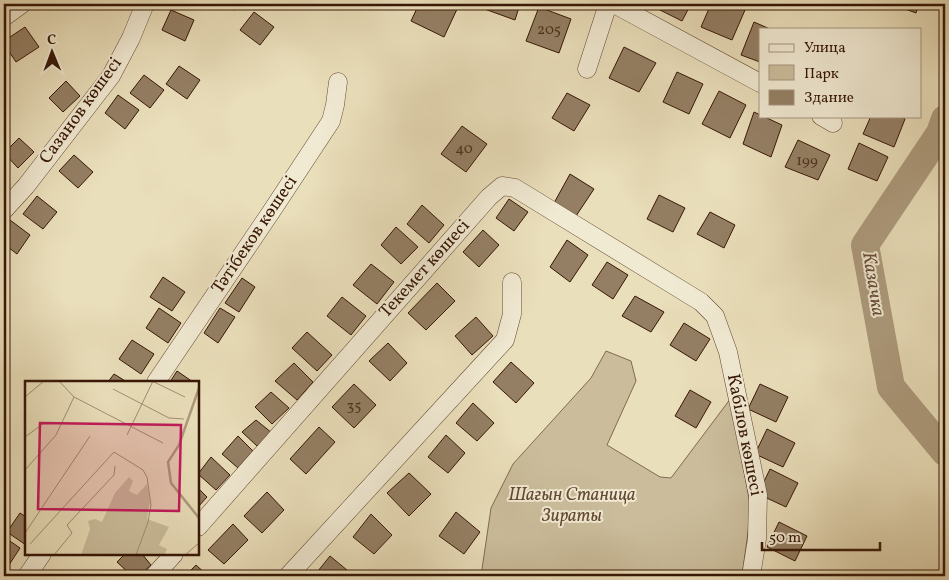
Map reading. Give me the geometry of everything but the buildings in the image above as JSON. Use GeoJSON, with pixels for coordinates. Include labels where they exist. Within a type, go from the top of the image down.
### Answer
{"type":"FeatureCollection","features":[{"type":"Feature","properties":{"kind":"street"},"geometry":{"type":"LineString","coordinates":[[4,17],[22,4]]}},
{"type":"Feature","properties":{"kind":"street","name":"Сазанов көшесі"},"geometry":{"type":"LineString","coordinates":[[4,210],[26,186],[111,76],[131,38],[145,4]]}},
{"type":"Feature","properties":{"kind":"street"},"geometry":{"type":"LineString","coordinates":[[587,69],[608,4]]}},
{"type":"Feature","properties":{"kind":"street"},"geometry":{"type":"LineString","coordinates":[[614,4],[759,82]]}},
{"type":"Feature","properties":{"kind":"street","name":"Тәтібеков көшесі"},"geometry":{"type":"LineString","coordinates":[[157,381],[330,121],[335,106],[338,82]]}},
{"type":"Feature","properties":{"kind":"street","name":"Текемет көшесі"},"geometry":{"type":"LineString","coordinates":[[199,526],[489,197],[502,186],[515,188],[701,302]]}},
{"type":"Feature","properties":{"kind":"street"},"geometry":{"type":"LineString","coordinates":[[288,576],[505,340],[512,314],[512,282]]}},
{"type":"Feature","properties":{"kind":"street","name":"Кабілов көшесі"},"geometry":{"type":"LineString","coordinates":[[701,302],[714,316],[728,352],[758,495],[757,540],[751,576]]}},
{"type":"Feature","properties":{"kind":"street"},"geometry":{"type":"LineString","coordinates":[[30,575],[41,555]]}},
{"type":"Feature","properties":{"kind":"street"},"geometry":{"type":"LineString","coordinates":[[154,576],[173,555]]}},
{"type":"Feature","properties":{"kind":"green space","name":"Шағын Станица Зираты"},"geometry":{"type":"Polygon","coordinates":[[[606,351],[631,361],[636,381],[607,445],[660,477],[671,478],[731,398],[751,510],[742,576],[481,576],[491,508],[513,464],[591,378],[606,351]]]}},
{"type":"Feature","properties":{"kind":"waterway","name":"Казачка"},"geometry":{"type":"LineString","coordinates":[[945,119],[940,133],[865,245],[891,387],[945,452]]}}]}
